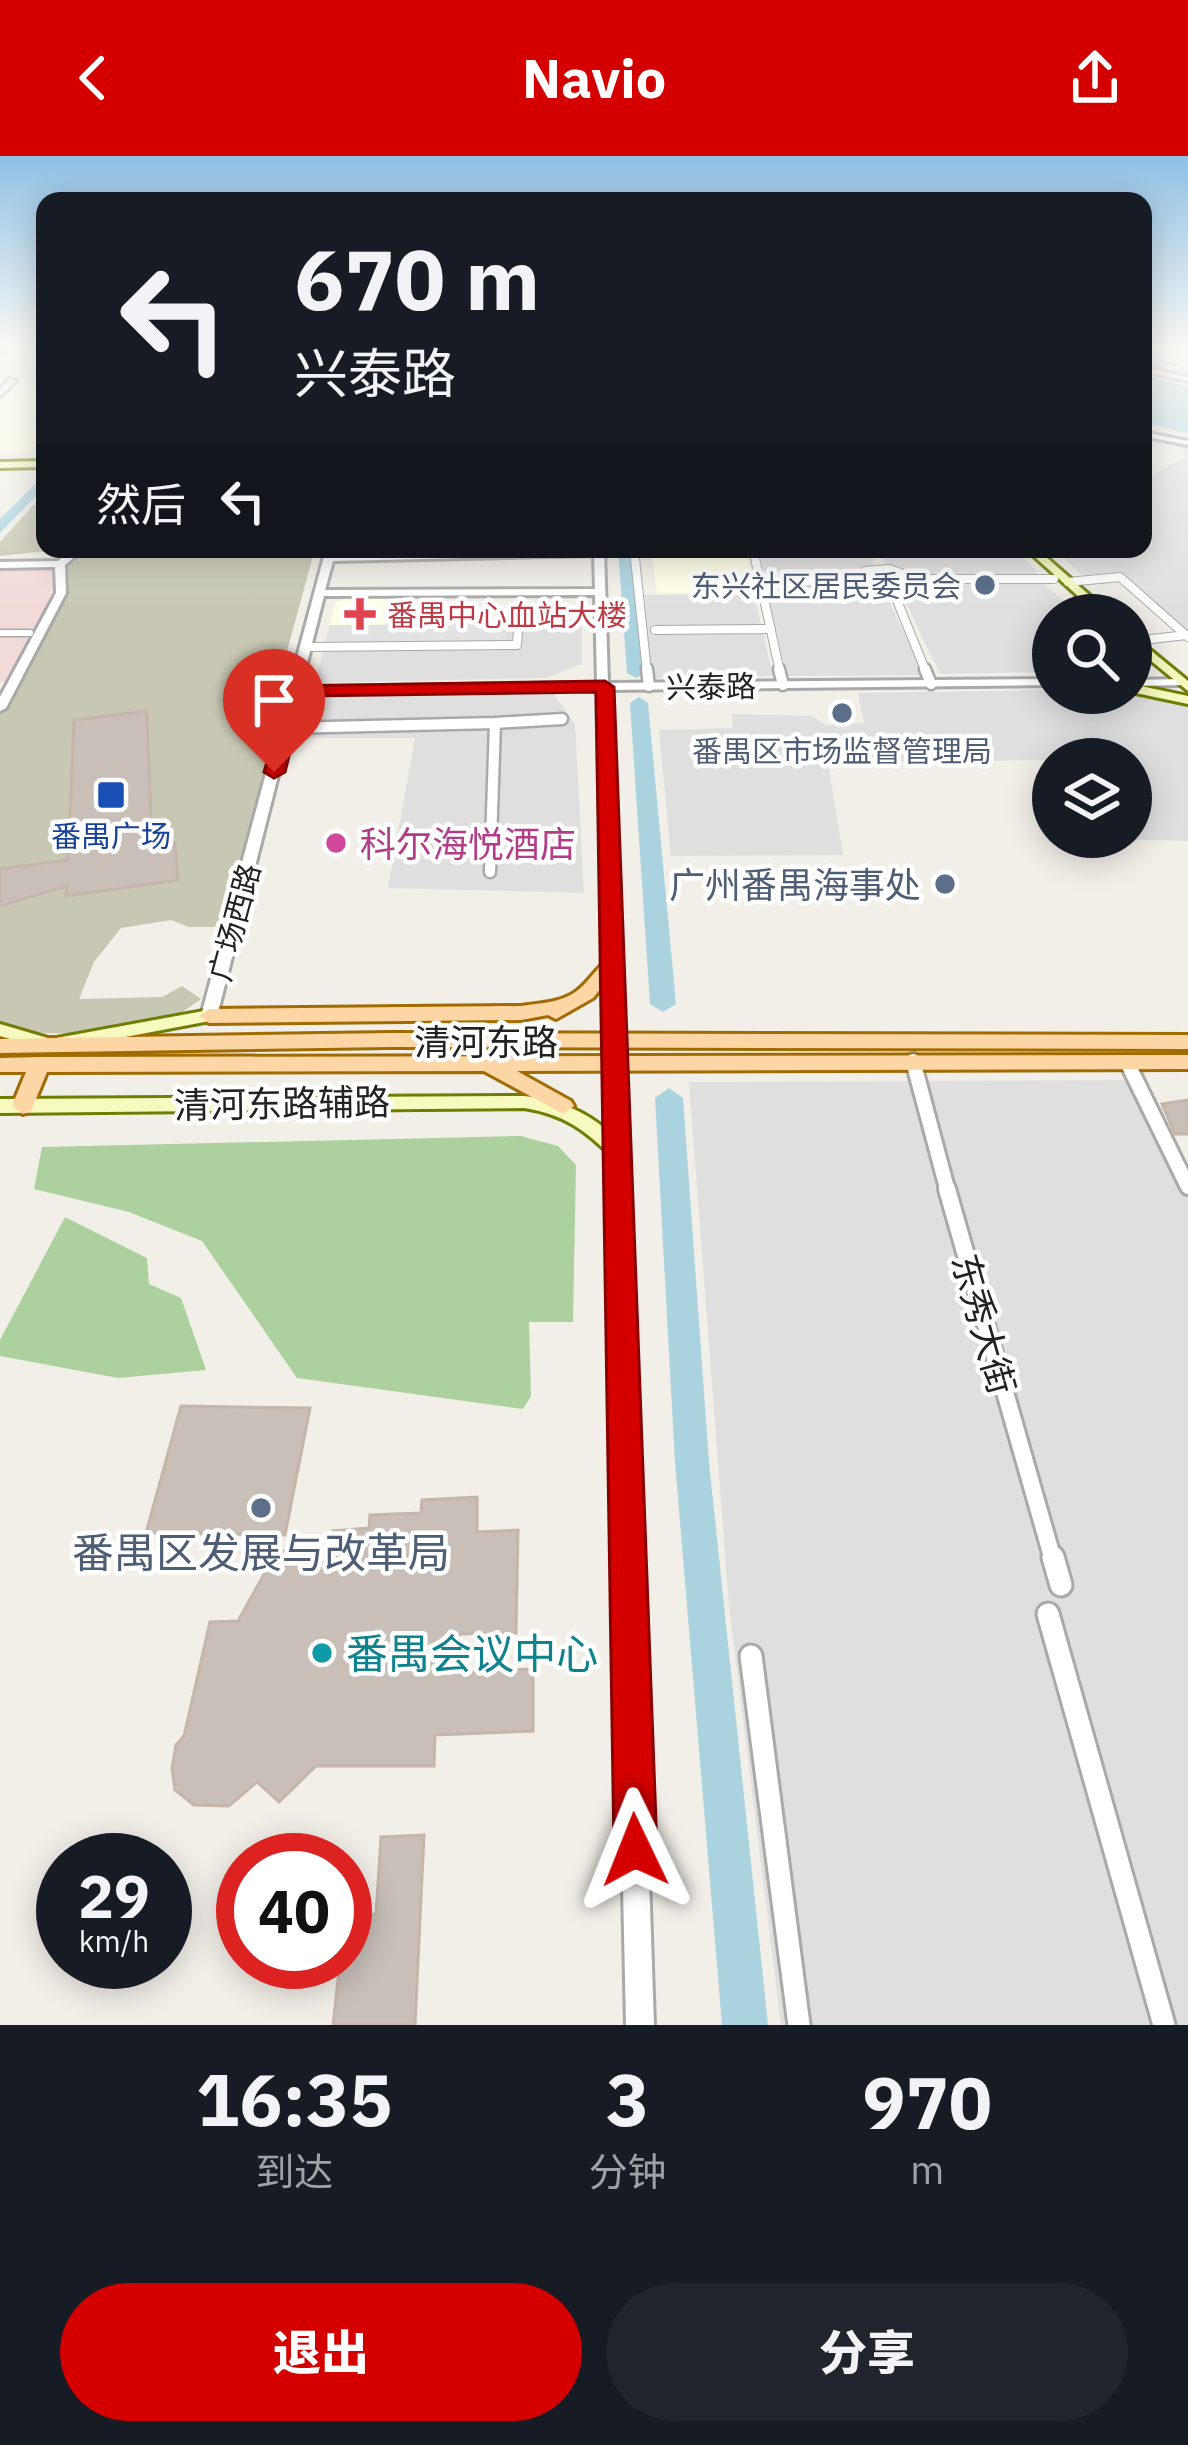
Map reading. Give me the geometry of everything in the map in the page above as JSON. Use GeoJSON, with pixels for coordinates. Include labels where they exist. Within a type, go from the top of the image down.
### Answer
{"type":"FeatureCollection","features":[{"type":"Feature","properties":{"kind":"main road"},"geometry":{"type":"LineString","coordinates":[[0,462],[36,461]]}},
{"type":"Feature","properties":{"kind":"main road"},"geometry":{"type":"LineString","coordinates":[[1032,558],[1071,594]]}},
{"type":"Feature","properties":{"kind":"main road"},"geometry":{"type":"LineString","coordinates":[[1041,558],[1082,594]]}},
{"type":"Feature","properties":{"kind":"main road"},"geometry":{"type":"LineString","coordinates":[[1152,659],[1181,684],[1188,699]]}},
{"type":"Feature","properties":{"kind":"main road"},"geometry":{"type":"LineString","coordinates":[[1152,664],[1181,684]]}},
{"type":"Feature","properties":{"kind":"main road"},"geometry":{"type":"LineString","coordinates":[[1152,690],[1188,699]]}},
{"type":"Feature","properties":{"kind":"main road"},"geometry":{"type":"LineString","coordinates":[[510,1041],[586,994],[613,963]]}},
{"type":"Feature","properties":{"kind":"main road"},"geometry":{"type":"LineString","coordinates":[[0,1030],[46,1054],[209,1016],[521,1012],[567,1005]]}},
{"type":"Feature","properties":{"kind":"main road"},"geometry":{"type":"LineString","coordinates":[[391,1040],[393,1014]]}},
{"type":"Feature","properties":{"kind":"main road","name":"清河东路"},"geometry":{"type":"LineString","coordinates":[[0,1064],[46,1054],[391,1040],[510,1041],[617,1052]]}},
{"type":"Feature","properties":{"kind":"main road","name":"清河东路"},"geometry":{"type":"LineString","coordinates":[[0,1046],[46,1054],[484,1061],[617,1052],[1188,1042]]}},
{"type":"Feature","properties":{"kind":"main road","name":"清河东路"},"geometry":{"type":"LineString","coordinates":[[725,1051],[913,1061],[1188,1062]]}},
{"type":"Feature","properties":{"kind":"main road"},"geometry":{"type":"LineString","coordinates":[[23,1106],[46,1054]]}},
{"type":"Feature","properties":{"kind":"main road"},"geometry":{"type":"LineString","coordinates":[[484,1061],[596,1128],[620,1154]]}},
{"type":"Feature","properties":{"kind":"main road","name":"清河东路辅路"},"geometry":{"type":"LineString","coordinates":[[0,1106],[494,1101],[563,1106]]}},
{"type":"Feature","properties":{"kind":"street"},"geometry":{"type":"LineString","coordinates":[[1152,436],[1188,443]]}},
{"type":"Feature","properties":{"kind":"street"},"geometry":{"type":"LineString","coordinates":[[0,565],[60,564],[68,558]]}},
{"type":"Feature","properties":{"kind":"street","name":"广场西路"},"geometry":{"type":"LineString","coordinates":[[209,1016],[329,558]]}},
{"type":"Feature","properties":{"kind":"street"},"geometry":{"type":"LineString","coordinates":[[599,558],[620,1154],[640,2025]]}},
{"type":"Feature","properties":{"kind":"street"},"geometry":{"type":"LineString","coordinates":[[635,558],[649,686]]}},
{"type":"Feature","properties":{"kind":"street"},"geometry":{"type":"LineString","coordinates":[[754,558],[783,685]]}},
{"type":"Feature","properties":{"kind":"street"},"geometry":{"type":"LineString","coordinates":[[856,581],[859,573],[879,563],[913,579],[1054,579]]}},
{"type":"Feature","properties":{"kind":"street"},"geometry":{"type":"LineString","coordinates":[[2,700],[61,593],[60,564]]}},
{"type":"Feature","properties":{"kind":"street"},"geometry":{"type":"LineString","coordinates":[[1068,582],[1120,577],[1187,636]]}},
{"type":"Feature","properties":{"kind":"street"},"geometry":{"type":"LineString","coordinates":[[760,582],[856,581],[870,590],[894,592],[908,589],[913,579]]}},
{"type":"Feature","properties":{"kind":"street"},"geometry":{"type":"LineString","coordinates":[[320,593],[601,592]]}},
{"type":"Feature","properties":{"kind":"street"},"geometry":{"type":"LineString","coordinates":[[894,592],[932,683]]}},
{"type":"Feature","properties":{"kind":"street"},"geometry":{"type":"LineString","coordinates":[[307,647],[518,645],[518,629]]}},
{"type":"Feature","properties":{"kind":"street"},"geometry":{"type":"LineString","coordinates":[[656,630],[770,629]]}},
{"type":"Feature","properties":{"kind":"street"},"geometry":{"type":"LineString","coordinates":[[0,633],[30,633]]}},
{"type":"Feature","properties":{"kind":"street"},"geometry":{"type":"LineString","coordinates":[[1152,640],[1187,636]]}},
{"type":"Feature","properties":{"kind":"street","name":"兴泰路"},"geometry":{"type":"LineString","coordinates":[[296,690],[1032,682]]}},
{"type":"Feature","properties":{"kind":"street"},"geometry":{"type":"LineString","coordinates":[[286,728],[562,718]]}},
{"type":"Feature","properties":{"kind":"street"},"geometry":{"type":"LineString","coordinates":[[490,872],[495,723]]}},
{"type":"Feature","properties":{"kind":"street","name":"东秀大街"},"geometry":{"type":"LineString","coordinates":[[913,1061],[981,1318],[1061,1585]]}},
{"type":"Feature","properties":{"kind":"street"},"geometry":{"type":"LineString","coordinates":[[1127,1062],[1188,1186]]}},
{"type":"Feature","properties":{"kind":"street"},"geometry":{"type":"LineString","coordinates":[[1048,1614],[1165,2025]]}},
{"type":"Feature","properties":{"kind":"street"},"geometry":{"type":"LineString","coordinates":[[751,1656],[799,2025]]}},
{"type":"Feature","properties":{"kind":"shaded area"},"geometry":{"type":"Polygon","coordinates":[[[0,434],[36,434],[36,451],[0,452],[0,434]]]}},
{"type":"Feature","properties":{"kind":"shaded area"},"geometry":{"type":"Polygon","coordinates":[[[1176,444],[1188,447],[1188,634],[1152,602],[1152,594],[1142,594],[1122,576],[1086,579],[1064,558],[1152,558],[1152,475],[1186,457],[1176,444]]]}},
{"type":"Feature","properties":{"kind":"shaded area"},"geometry":{"type":"Polygon","coordinates":[[[36,502],[36,552],[0,556],[0,542],[36,502]]]}},
{"type":"Feature","properties":{"kind":"shaded area","name":"番禺广场"},"geometry":{"type":"Polygon","coordinates":[[[313,558],[287,651],[255,652],[246,684],[290,685],[229,927],[189,927],[171,920],[121,928],[94,962],[79,999],[162,997],[182,986],[201,999],[174,1018],[90,1034],[0,1032],[0,712],[62,607],[68,561],[313,558]]]}},
{"type":"Feature","properties":{"kind":"shaded area"},"geometry":{"type":"Polygon","coordinates":[[[652,558],[748,558],[757,592],[657,593],[652,558]]]}},
{"type":"Feature","properties":{"kind":"shaded area"},"geometry":{"type":"Polygon","coordinates":[[[761,558],[873,558],[875,564],[847,573],[764,573],[761,558]]]}},
{"type":"Feature","properties":{"kind":"shaded area"},"geometry":{"type":"Polygon","coordinates":[[[883,558],[1023,558],[1038,572],[1031,576],[926,577],[885,564],[883,558]]]}},
{"type":"Feature","properties":{"kind":"shaded area"},"geometry":{"type":"Polygon","coordinates":[[[58,567],[45,617],[5,682],[0,682],[0,568],[58,567]]]}},
{"type":"Feature","properties":{"kind":"shaded area"},"geometry":{"type":"Polygon","coordinates":[[[768,583],[849,584],[888,599],[924,675],[787,676],[765,587],[768,583]]]}},
{"type":"Feature","properties":{"kind":"shaded area"},"geometry":{"type":"Polygon","coordinates":[[[929,583],[1044,584],[1056,594],[1032,594],[1032,672],[940,674],[903,597],[929,583]]]}},
{"type":"Feature","properties":{"kind":"shaded area"},"geometry":{"type":"Polygon","coordinates":[[[754,594],[773,676],[651,678],[644,595],[754,594]]]}},
{"type":"Feature","properties":{"kind":"shaded area","name":"番禺中心血站大楼"},"geometry":{"type":"Polygon","coordinates":[[[352,596],[390,596],[385,625],[330,625],[335,603],[352,596]]]}},
{"type":"Feature","properties":{"kind":"shaded area"},"geometry":{"type":"Polygon","coordinates":[[[582,623],[582,664],[546,678],[315,683],[330,625],[582,623]]]}},
{"type":"Feature","properties":{"kind":"shaded area"},"geometry":{"type":"Polygon","coordinates":[[[507,624],[505,643],[325,645],[330,625],[507,624]]]}},
{"type":"Feature","properties":{"kind":"shaded area"},"geometry":{"type":"Polygon","coordinates":[[[1032,690],[1032,714],[1152,714],[1152,696],[1181,702],[1188,709],[1188,841],[1152,840],[1152,738],[1032,738],[1032,760],[828,763],[843,855],[671,856],[659,730],[733,728],[732,714],[811,716],[826,725],[864,723],[858,693],[1032,690]]]}},
{"type":"Feature","properties":{"kind":"shaded area"},"geometry":{"type":"Polygon","coordinates":[[[553,693],[575,724],[584,893],[388,888],[415,738],[301,738],[312,696],[553,693]]]}},
{"type":"Feature","properties":{"kind":"shaded area"},"geometry":{"type":"Polygon","coordinates":[[[1126,1080],[1165,1163],[1188,1163],[1188,2025],[781,2025],[729,1607],[689,1082],[1126,1080]]]}},
{"type":"Feature","properties":{"kind":"green space"},"geometry":{"type":"Polygon","coordinates":[[[521,1136],[558,1146],[576,1165],[573,1322],[529,1322],[531,1396],[523,1409],[297,1378],[202,1241],[129,1212],[34,1189],[42,1147],[521,1136]]]}},
{"type":"Feature","properties":{"kind":"green space"},"geometry":{"type":"Polygon","coordinates":[[[65,1217],[147,1258],[149,1284],[181,1298],[206,1370],[118,1378],[0,1356],[0,1340],[65,1217]]]}},
{"type":"Feature","properties":{"kind":"building","name":"番禺广场"},"geometry":{"type":"Polygon","coordinates":[[[147,711],[152,846],[175,843],[178,880],[66,896],[67,886],[0,906],[0,869],[68,860],[74,720],[147,711]]]}},
{"type":"Feature","properties":{"kind":"building"},"geometry":{"type":"Polygon","coordinates":[[[1188,1100],[1188,1134],[1175,1134],[1162,1104],[1188,1100]]]}},
{"type":"Feature","properties":{"kind":"building"},"geometry":{"type":"Polygon","coordinates":[[[181,1406],[310,1408],[285,1535],[146,1533],[181,1406]]]}},
{"type":"Feature","properties":{"kind":"building","name":"番禺会议中心"},"geometry":{"type":"Polygon","coordinates":[[[477,1497],[477,1532],[518,1530],[516,1633],[461,1634],[442,1647],[439,1659],[444,1673],[533,1669],[533,1731],[435,1735],[434,1766],[316,1766],[279,1802],[257,1782],[229,1806],[194,1805],[175,1790],[176,1745],[184,1736],[210,1622],[238,1621],[277,1551],[331,1549],[333,1531],[369,1528],[370,1515],[421,1513],[422,1500],[477,1497]]]}},
{"type":"Feature","properties":{"kind":"building"},"geometry":{"type":"Polygon","coordinates":[[[424,1835],[415,2025],[333,2025],[337,1989],[372,1989],[372,1914],[376,1914],[381,1837],[424,1835]]]}},
{"type":"Feature","properties":{"kind":"waterway"},"geometry":{"type":"LineString","coordinates":[[0,528],[36,488]]}},
{"type":"Feature","properties":{"kind":"waterway"},"geometry":{"type":"LineString","coordinates":[[627,558],[636,673]]}},
{"type":"Feature","properties":{"kind":"waterway"},"geometry":{"type":"LineString","coordinates":[[639,703],[663,1004]]}},
{"type":"Feature","properties":{"kind":"waterway"},"geometry":{"type":"LineString","coordinates":[[669,1098],[692,1462],[745,2025]]}},
{"type":"Feature","properties":{"kind":"place","name":"东兴社区居民委员会"},"geometry":{"type":"Point","coordinates":[985,585]}},
{"type":"Feature","properties":{"kind":"place","name":"番禺中心血站大楼"},"geometry":{"type":"Point","coordinates":[360,614]}},
{"type":"Feature","properties":{"kind":"place","name":"番禺区市场监督管理局"},"geometry":{"type":"Point","coordinates":[842,713]}},
{"type":"Feature","properties":{"kind":"place","name":"番禺广场"},"geometry":{"type":"Point","coordinates":[111,795]}},
{"type":"Feature","properties":{"kind":"place","name":"科尔海悦酒店"},"geometry":{"type":"Point","coordinates":[336,843]}},
{"type":"Feature","properties":{"kind":"place","name":"广州番禺海事处"},"geometry":{"type":"Point","coordinates":[945,884]}},
{"type":"Feature","properties":{"kind":"place","name":"番禺区发展与改革局"},"geometry":{"type":"Point","coordinates":[261,1508]}},
{"type":"Feature","properties":{"kind":"place","name":"番禺会议中心"},"geometry":{"type":"Point","coordinates":[322,1653]}},
{"type":"Feature","properties":{"kind":"route"},"geometry":{"type":"LineString","coordinates":[[274,772],[296,690],[605,687],[635,1850]]}}]}
